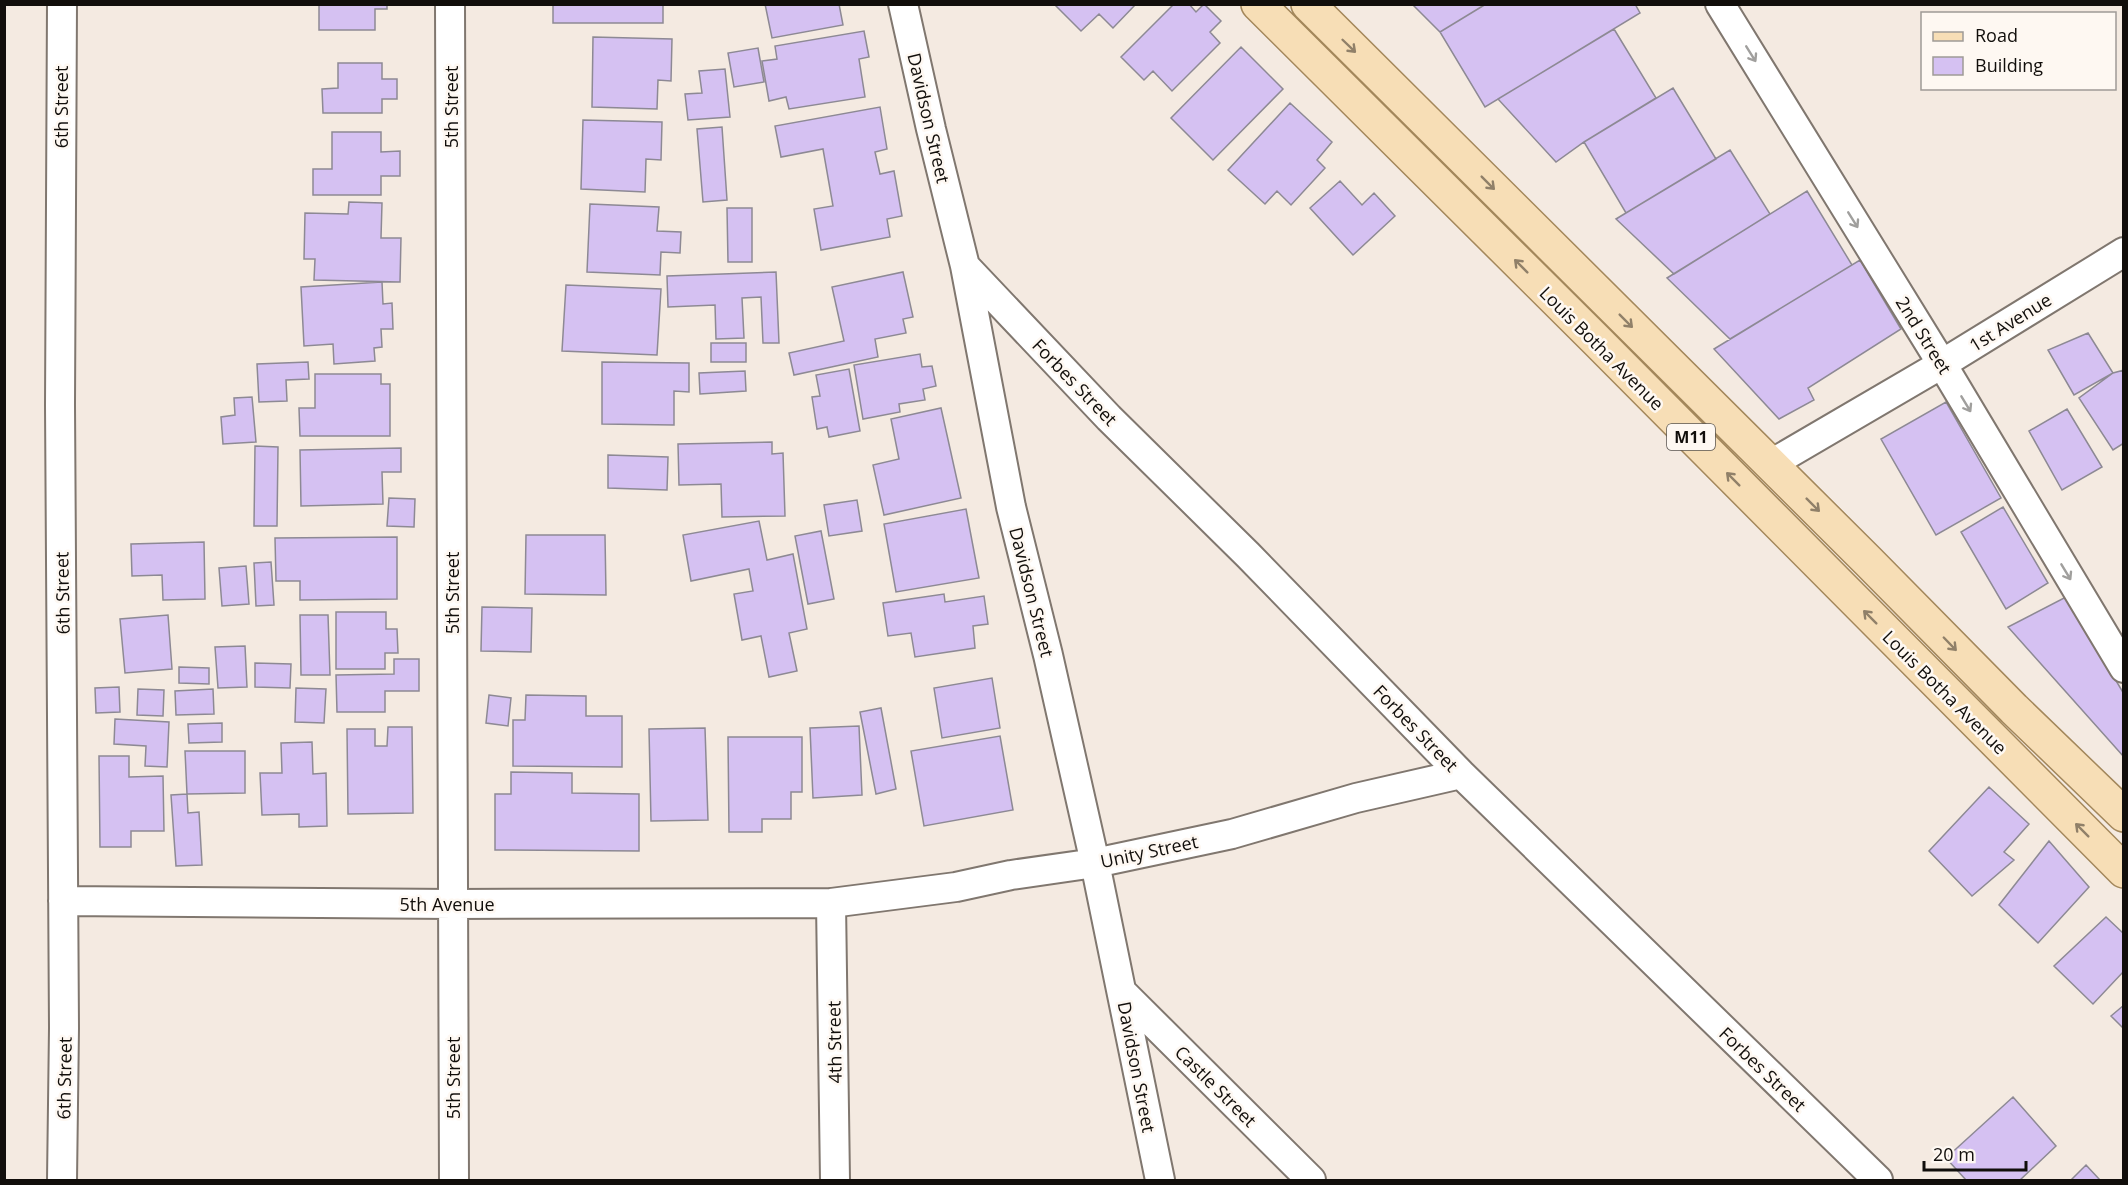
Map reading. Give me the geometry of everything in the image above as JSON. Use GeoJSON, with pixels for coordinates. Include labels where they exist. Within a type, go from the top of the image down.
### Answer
{"type":"FeatureCollection","features":[{"type":"Feature","properties":{"kind":"main road","name":"Louis Botha Avenue"},"geometry":{"type":"LineString","coordinates":[[1257,4],[1596,340],[2124,871]]}},
{"type":"Feature","properties":{"kind":"main road","name":"Louis Botha Avenue"},"geometry":{"type":"LineString","coordinates":[[1308,4],[2014,709],[2124,815]]}},
{"type":"Feature","properties":{"kind":"street","name":"6th Street"},"geometry":{"type":"LineString","coordinates":[[62,4],[60,405],[62,1180]]}},
{"type":"Feature","properties":{"kind":"street","name":"5th Street"},"geometry":{"type":"LineString","coordinates":[[450,4],[454,1180]]}},
{"type":"Feature","properties":{"kind":"street","name":"Davidson Street"},"geometry":{"type":"LineString","coordinates":[[903,4],[964,266],[1011,507],[1048,655],[1095,863],[1160,1180]]}},
{"type":"Feature","properties":{"kind":"street","name":"2nd Street"},"geometry":{"type":"LineString","coordinates":[[1720,4],[1942,364],[2124,668]]}},
{"type":"Feature","properties":{"kind":"street","name":"1st Avenue"},"geometry":{"type":"LineString","coordinates":[[1771,464],[1942,364],[2124,252]]}},
{"type":"Feature","properties":{"kind":"street","name":"Forbes Street"},"geometry":{"type":"LineString","coordinates":[[964,266],[1109,418],[1248,555],[1461,774],[1878,1180]]}},
{"type":"Feature","properties":{"kind":"street","name":"Unity Street"},"geometry":{"type":"LineString","coordinates":[[831,903],[956,887],[1011,875],[1095,863],[1232,834],[1356,798],[1461,774]]}},
{"type":"Feature","properties":{"kind":"street","name":"5th Avenue"},"geometry":{"type":"LineString","coordinates":[[63,901],[453,904],[831,903]]}},
{"type":"Feature","properties":{"kind":"street","name":"4th Street"},"geometry":{"type":"LineString","coordinates":[[831,903],[835,1180]]}},
{"type":"Feature","properties":{"kind":"street","name":"Castle Street"},"geometry":{"type":"LineString","coordinates":[[1122,992],[1311,1180]]}},
{"type":"Feature","properties":{"kind":"building"},"geometry":{"type":"Polygon","coordinates":[[[319,4],[387,4],[387,9],[375,9],[375,30],[319,30],[319,4]]]}},
{"type":"Feature","properties":{"kind":"building"},"geometry":{"type":"Polygon","coordinates":[[[553,4],[663,4],[663,23],[553,23],[553,4]]]}},
{"type":"Feature","properties":{"kind":"building"},"geometry":{"type":"Polygon","coordinates":[[[765,4],[839,4],[843,25],[772,38],[765,4]]]}},
{"type":"Feature","properties":{"kind":"building"},"geometry":{"type":"Polygon","coordinates":[[[1136,4],[1113,28],[1099,14],[1081,31],[1055,5],[1136,4]]]}},
{"type":"Feature","properties":{"kind":"building"},"geometry":{"type":"Polygon","coordinates":[[[1174,4],[1189,4],[1196,12],[1204,4],[1221,21],[1210,32],[1220,43],[1172,91],[1153,71],[1144,80],[1121,57],[1174,4]]]}},
{"type":"Feature","properties":{"kind":"building"},"geometry":{"type":"Polygon","coordinates":[[[1412,4],[1486,4],[1440,32],[1412,4]]]}},
{"type":"Feature","properties":{"kind":"building"},"geometry":{"type":"Polygon","coordinates":[[[1486,4],[1635,4],[1640,13],[1485,107],[1440,32],[1486,4]]]}},
{"type":"Feature","properties":{"kind":"building"},"geometry":{"type":"Polygon","coordinates":[[[1614,29],[1656,98],[1556,162],[1498,99],[1614,29]]]}},
{"type":"Feature","properties":{"kind":"building"},"geometry":{"type":"Polygon","coordinates":[[[864,31],[869,57],[859,59],[865,97],[789,109],[786,97],[769,101],[762,61],[777,59],[775,46],[864,31]]]}},
{"type":"Feature","properties":{"kind":"building"},"geometry":{"type":"Polygon","coordinates":[[[593,37],[672,39],[671,81],[658,80],[657,109],[592,107],[593,37]]]}},
{"type":"Feature","properties":{"kind":"building"},"geometry":{"type":"Polygon","coordinates":[[[1241,47],[1283,89],[1213,160],[1171,118],[1241,47]]]}},
{"type":"Feature","properties":{"kind":"building"},"geometry":{"type":"Polygon","coordinates":[[[758,48],[764,82],[734,87],[728,53],[758,48]]]}},
{"type":"Feature","properties":{"kind":"building"},"geometry":{"type":"Polygon","coordinates":[[[338,63],[382,63],[382,79],[397,79],[397,99],[382,99],[382,113],[323,113],[322,89],[338,88],[338,63]]]}},
{"type":"Feature","properties":{"kind":"building"},"geometry":{"type":"Polygon","coordinates":[[[725,69],[730,117],[688,120],[685,94],[702,93],[699,71],[725,69]]]}},
{"type":"Feature","properties":{"kind":"building"},"geometry":{"type":"Polygon","coordinates":[[[1673,88],[1716,159],[1626,213],[1584,142],[1673,88]]]}},
{"type":"Feature","properties":{"kind":"building"},"geometry":{"type":"Polygon","coordinates":[[[1290,103],[1332,142],[1317,160],[1325,168],[1291,205],[1277,191],[1265,204],[1228,170],[1290,103]]]}},
{"type":"Feature","properties":{"kind":"building"},"geometry":{"type":"Polygon","coordinates":[[[880,107],[887,149],[875,152],[880,174],[894,171],[902,216],[887,219],[890,237],[821,250],[814,209],[833,206],[823,149],[781,157],[775,126],[880,107]]]}},
{"type":"Feature","properties":{"kind":"building"},"geometry":{"type":"Polygon","coordinates":[[[583,120],[662,122],[661,160],[646,159],[645,192],[581,189],[583,120]]]}},
{"type":"Feature","properties":{"kind":"building"},"geometry":{"type":"Polygon","coordinates":[[[722,127],[727,200],[703,202],[697,129],[722,127]]]}},
{"type":"Feature","properties":{"kind":"building"},"geometry":{"type":"Polygon","coordinates":[[[332,132],[381,132],[381,152],[400,151],[400,176],[381,176],[381,195],[313,195],[313,169],[332,169],[332,132]]]}},
{"type":"Feature","properties":{"kind":"building"},"geometry":{"type":"Polygon","coordinates":[[[1730,150],[1770,214],[1674,274],[1616,219],[1730,150]]]}},
{"type":"Feature","properties":{"kind":"building"},"geometry":{"type":"Polygon","coordinates":[[[1340,181],[1362,205],[1374,193],[1395,216],[1353,255],[1310,208],[1340,181]]]}},
{"type":"Feature","properties":{"kind":"building"},"geometry":{"type":"Polygon","coordinates":[[[1807,191],[1852,265],[1730,339],[1667,278],[1807,191]]]}},
{"type":"Feature","properties":{"kind":"building"},"geometry":{"type":"Polygon","coordinates":[[[349,202],[382,203],[381,238],[401,238],[400,282],[314,280],[315,259],[304,259],[305,213],[348,214],[349,202]]]}},
{"type":"Feature","properties":{"kind":"building"},"geometry":{"type":"Polygon","coordinates":[[[590,204],[659,207],[657,231],[681,232],[680,253],[661,252],[660,275],[587,272],[590,204]]]}},
{"type":"Feature","properties":{"kind":"building"},"geometry":{"type":"Polygon","coordinates":[[[727,208],[752,208],[752,262],[728,262],[727,208]]]}},
{"type":"Feature","properties":{"kind":"building"},"geometry":{"type":"Polygon","coordinates":[[[1860,260],[1901,329],[1808,388],[1814,400],[1779,419],[1714,349],[1860,260]]]}},
{"type":"Feature","properties":{"kind":"building"},"geometry":{"type":"Polygon","coordinates":[[[776,272],[779,343],[763,343],[761,297],[742,298],[744,338],[716,339],[715,305],[668,307],[667,276],[776,272]]]}},
{"type":"Feature","properties":{"kind":"building"},"geometry":{"type":"Polygon","coordinates":[[[903,272],[913,317],[903,319],[906,333],[875,339],[878,357],[794,375],[789,353],[844,341],[832,287],[903,272]]]}},
{"type":"Feature","properties":{"kind":"building"},"geometry":{"type":"Polygon","coordinates":[[[382,282],[383,304],[392,303],[393,329],[381,329],[382,347],[374,348],[375,361],[334,364],[333,344],[304,346],[301,287],[382,282]]]}},
{"type":"Feature","properties":{"kind":"building"},"geometry":{"type":"Polygon","coordinates":[[[566,285],[661,289],[657,355],[562,351],[566,285]]]}},
{"type":"Feature","properties":{"kind":"building"},"geometry":{"type":"Polygon","coordinates":[[[2088,333],[2113,373],[2074,395],[2048,350],[2088,333]]]}},
{"type":"Feature","properties":{"kind":"building"},"geometry":{"type":"Polygon","coordinates":[[[711,343],[746,343],[746,362],[711,362],[711,343]]]}},
{"type":"Feature","properties":{"kind":"building"},"geometry":{"type":"Polygon","coordinates":[[[920,354],[922,367],[932,366],[936,386],[923,389],[925,400],[899,404],[900,412],[863,419],[854,365],[920,354]]]}},
{"type":"Feature","properties":{"kind":"building"},"geometry":{"type":"Polygon","coordinates":[[[308,362],[309,379],[286,380],[287,401],[259,402],[257,364],[308,362]]]}},
{"type":"Feature","properties":{"kind":"building"},"geometry":{"type":"Polygon","coordinates":[[[602,362],[689,363],[689,392],[674,391],[674,425],[602,424],[602,362]]]}},
{"type":"Feature","properties":{"kind":"building"},"geometry":{"type":"Polygon","coordinates":[[[849,369],[860,431],[829,437],[827,427],[817,429],[812,397],[820,396],[816,375],[849,369]]]}},
{"type":"Feature","properties":{"kind":"building"},"geometry":{"type":"Polygon","coordinates":[[[2124,370],[2124,443],[2113,450],[2079,398],[2113,373],[2124,370]]]}},
{"type":"Feature","properties":{"kind":"building"},"geometry":{"type":"Polygon","coordinates":[[[745,371],[746,391],[700,394],[699,373],[745,371]]]}},
{"type":"Feature","properties":{"kind":"building"},"geometry":{"type":"Polygon","coordinates":[[[315,374],[381,374],[381,384],[390,384],[390,436],[300,436],[299,408],[315,408],[315,374]]]}},
{"type":"Feature","properties":{"kind":"building"},"geometry":{"type":"Polygon","coordinates":[[[252,397],[256,442],[223,444],[221,417],[235,415],[234,398],[252,397]]]}},
{"type":"Feature","properties":{"kind":"building"},"geometry":{"type":"Polygon","coordinates":[[[1946,402],[2001,498],[1936,535],[1881,439],[1946,402]]]}},
{"type":"Feature","properties":{"kind":"building"},"geometry":{"type":"Polygon","coordinates":[[[941,408],[961,498],[884,515],[873,465],[899,459],[891,419],[941,408]]]}},
{"type":"Feature","properties":{"kind":"building"},"geometry":{"type":"Polygon","coordinates":[[[2067,409],[2102,467],[2062,490],[2029,431],[2067,409]]]}},
{"type":"Feature","properties":{"kind":"building"},"geometry":{"type":"Polygon","coordinates":[[[772,442],[772,454],[783,453],[785,516],[722,517],[721,484],[679,485],[678,444],[772,442]]]}},
{"type":"Feature","properties":{"kind":"building"},"geometry":{"type":"Polygon","coordinates":[[[255,446],[278,447],[277,526],[254,526],[255,446]]]}},
{"type":"Feature","properties":{"kind":"building"},"geometry":{"type":"Polygon","coordinates":[[[401,448],[401,472],[382,472],[383,504],[301,506],[300,450],[401,448]]]}},
{"type":"Feature","properties":{"kind":"building"},"geometry":{"type":"Polygon","coordinates":[[[608,455],[668,457],[667,490],[608,488],[608,455]]]}},
{"type":"Feature","properties":{"kind":"building"},"geometry":{"type":"Polygon","coordinates":[[[389,498],[415,499],[414,527],[387,526],[389,498]]]}},
{"type":"Feature","properties":{"kind":"building"},"geometry":{"type":"Polygon","coordinates":[[[857,500],[862,531],[829,536],[824,505],[857,500]]]}},
{"type":"Feature","properties":{"kind":"building"},"geometry":{"type":"Polygon","coordinates":[[[2003,507],[2048,583],[2006,609],[1961,532],[2003,507]]]}},
{"type":"Feature","properties":{"kind":"building"},"geometry":{"type":"Polygon","coordinates":[[[966,509],[979,578],[896,592],[884,524],[966,509]]]}},
{"type":"Feature","properties":{"kind":"building"},"geometry":{"type":"Polygon","coordinates":[[[759,521],[767,560],[793,554],[807,629],[789,633],[797,671],[769,677],[761,636],[742,640],[734,594],[753,591],[749,569],[691,581],[683,535],[759,521]]]}},
{"type":"Feature","properties":{"kind":"building"},"geometry":{"type":"Polygon","coordinates":[[[821,531],[834,599],[808,604],[795,536],[821,531]]]}},
{"type":"Feature","properties":{"kind":"building"},"geometry":{"type":"Polygon","coordinates":[[[526,535],[605,535],[606,595],[525,594],[526,535]]]}},
{"type":"Feature","properties":{"kind":"building"},"geometry":{"type":"Polygon","coordinates":[[[397,537],[397,599],[300,600],[300,581],[276,581],[275,538],[397,537]]]}},
{"type":"Feature","properties":{"kind":"building"},"geometry":{"type":"Polygon","coordinates":[[[204,542],[205,599],[163,600],[162,575],[132,576],[131,544],[204,542]]]}},
{"type":"Feature","properties":{"kind":"building"},"geometry":{"type":"Polygon","coordinates":[[[271,562],[274,605],[256,606],[254,563],[271,562]]]}},
{"type":"Feature","properties":{"kind":"building"},"geometry":{"type":"Polygon","coordinates":[[[246,566],[249,604],[222,606],[219,568],[246,566]]]}},
{"type":"Feature","properties":{"kind":"building"},"geometry":{"type":"Polygon","coordinates":[[[944,594],[945,602],[984,596],[988,624],[973,626],[975,648],[915,657],[911,633],[888,636],[883,603],[944,594]]]}},
{"type":"Feature","properties":{"kind":"building"},"geometry":{"type":"Polygon","coordinates":[[[2066,597],[2124,694],[2124,757],[2008,627],[2066,597]]]}},
{"type":"Feature","properties":{"kind":"building"},"geometry":{"type":"Polygon","coordinates":[[[482,607],[532,608],[531,652],[481,651],[482,607]]]}},
{"type":"Feature","properties":{"kind":"building"},"geometry":{"type":"Polygon","coordinates":[[[336,612],[386,612],[386,629],[397,629],[398,653],[385,653],[385,669],[336,669],[336,612]]]}},
{"type":"Feature","properties":{"kind":"building"},"geometry":{"type":"Polygon","coordinates":[[[168,615],[172,669],[125,673],[120,619],[168,615]]]}},
{"type":"Feature","properties":{"kind":"building"},"geometry":{"type":"Polygon","coordinates":[[[300,615],[328,615],[330,675],[301,675],[300,615]]]}},
{"type":"Feature","properties":{"kind":"building"},"geometry":{"type":"Polygon","coordinates":[[[245,646],[247,687],[218,688],[215,647],[245,646]]]}},
{"type":"Feature","properties":{"kind":"building"},"geometry":{"type":"Polygon","coordinates":[[[394,659],[419,659],[419,691],[385,691],[385,712],[337,712],[336,675],[394,674],[394,659]]]}},
{"type":"Feature","properties":{"kind":"building"},"geometry":{"type":"Polygon","coordinates":[[[255,663],[291,664],[290,688],[255,687],[255,663]]]}},
{"type":"Feature","properties":{"kind":"building"},"geometry":{"type":"Polygon","coordinates":[[[179,667],[209,668],[209,684],[179,683],[179,667]]]}},
{"type":"Feature","properties":{"kind":"building"},"geometry":{"type":"Polygon","coordinates":[[[992,678],[1000,728],[942,738],[934,688],[992,678]]]}},
{"type":"Feature","properties":{"kind":"building"},"geometry":{"type":"Polygon","coordinates":[[[119,687],[120,712],[96,713],[95,688],[119,687]]]}},
{"type":"Feature","properties":{"kind":"building"},"geometry":{"type":"Polygon","coordinates":[[[296,688],[326,689],[324,723],[295,722],[296,688]]]}},
{"type":"Feature","properties":{"kind":"building"},"geometry":{"type":"Polygon","coordinates":[[[138,689],[164,690],[163,716],[137,715],[138,689]]]}},
{"type":"Feature","properties":{"kind":"building"},"geometry":{"type":"Polygon","coordinates":[[[213,689],[214,714],[176,715],[175,691],[213,689]]]}},
{"type":"Feature","properties":{"kind":"building"},"geometry":{"type":"Polygon","coordinates":[[[489,695],[511,698],[508,726],[486,723],[489,695]]]}},
{"type":"Feature","properties":{"kind":"building"},"geometry":{"type":"Polygon","coordinates":[[[526,695],[586,696],[586,716],[622,716],[622,767],[513,766],[513,720],[525,720],[526,695]]]}},
{"type":"Feature","properties":{"kind":"building"},"geometry":{"type":"Polygon","coordinates":[[[881,708],[896,789],[876,794],[860,712],[881,708]]]}},
{"type":"Feature","properties":{"kind":"building"},"geometry":{"type":"Polygon","coordinates":[[[115,719],[169,722],[167,767],[145,766],[146,746],[114,744],[115,719]]]}},
{"type":"Feature","properties":{"kind":"building"},"geometry":{"type":"Polygon","coordinates":[[[222,723],[222,742],[189,743],[188,724],[222,723]]]}},
{"type":"Feature","properties":{"kind":"building"},"geometry":{"type":"Polygon","coordinates":[[[859,726],[862,795],[813,798],[810,728],[859,726]]]}},
{"type":"Feature","properties":{"kind":"building"},"geometry":{"type":"Polygon","coordinates":[[[388,727],[412,727],[413,813],[348,814],[347,729],[375,729],[375,746],[387,746],[388,727]]]}},
{"type":"Feature","properties":{"kind":"building"},"geometry":{"type":"Polygon","coordinates":[[[705,728],[708,820],[651,821],[649,729],[705,728]]]}},
{"type":"Feature","properties":{"kind":"building"},"geometry":{"type":"Polygon","coordinates":[[[1000,736],[1013,810],[924,826],[911,751],[1000,736]]]}},
{"type":"Feature","properties":{"kind":"building"},"geometry":{"type":"Polygon","coordinates":[[[728,737],[802,737],[802,792],[791,792],[791,819],[762,819],[762,832],[729,832],[728,737]]]}},
{"type":"Feature","properties":{"kind":"building"},"geometry":{"type":"Polygon","coordinates":[[[312,742],[313,774],[326,773],[327,826],[299,827],[299,814],[262,815],[260,773],[282,773],[281,743],[312,742]]]}},
{"type":"Feature","properties":{"kind":"building"},"geometry":{"type":"Polygon","coordinates":[[[185,751],[245,751],[245,793],[187,794],[185,751]]]}},
{"type":"Feature","properties":{"kind":"building"},"geometry":{"type":"Polygon","coordinates":[[[99,756],[129,756],[129,777],[163,776],[164,831],[131,831],[131,847],[100,847],[99,756]]]}},
{"type":"Feature","properties":{"kind":"building"},"geometry":{"type":"Polygon","coordinates":[[[511,772],[572,773],[572,793],[639,794],[639,851],[495,850],[495,794],[511,794],[511,772]]]}},
{"type":"Feature","properties":{"kind":"building"},"geometry":{"type":"Polygon","coordinates":[[[1989,787],[2029,824],[2004,852],[2014,860],[1972,896],[1929,851],[1989,787]]]}},
{"type":"Feature","properties":{"kind":"building"},"geometry":{"type":"Polygon","coordinates":[[[187,794],[188,813],[199,812],[202,865],[176,866],[171,795],[187,794]]]}},
{"type":"Feature","properties":{"kind":"building"},"geometry":{"type":"Polygon","coordinates":[[[2049,841],[2089,887],[2038,943],[1999,905],[2049,841]]]}},
{"type":"Feature","properties":{"kind":"building"},"geometry":{"type":"Polygon","coordinates":[[[2106,917],[2124,934],[2124,971],[2093,1004],[2054,966],[2106,917]]]}},
{"type":"Feature","properties":{"kind":"building"},"geometry":{"type":"Polygon","coordinates":[[[2124,1005],[2124,1029],[2111,1016],[2124,1005]]]}},
{"type":"Feature","properties":{"kind":"building"},"geometry":{"type":"Polygon","coordinates":[[[2013,1097],[2056,1146],[2020,1180],[1966,1180],[1946,1158],[2013,1097]]]}},
{"type":"Feature","properties":{"kind":"building"},"geometry":{"type":"Polygon","coordinates":[[[2086,1165],[2100,1180],[2071,1180],[2086,1165]]]}}]}
